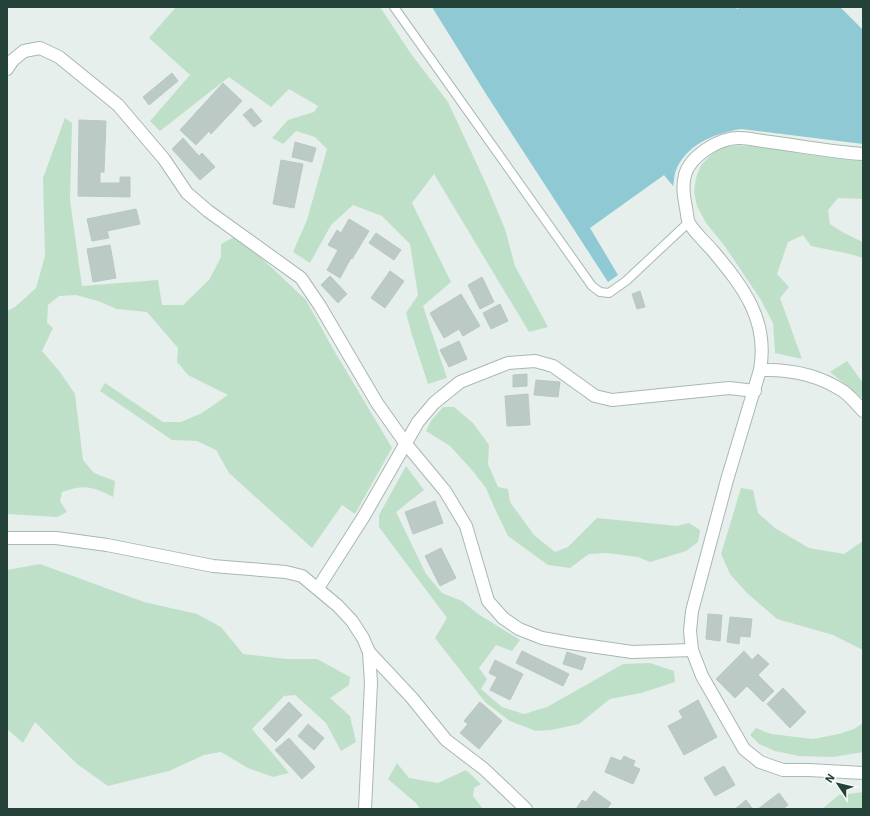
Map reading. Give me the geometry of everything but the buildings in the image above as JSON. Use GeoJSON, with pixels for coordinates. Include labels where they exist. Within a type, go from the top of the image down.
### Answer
{"type":"FeatureCollection","features":[{"type":"Feature","properties":{"kind":"street"},"geometry":{"type":"LineString","coordinates":[[7,69],[13,60],[24,51],[40,48],[59,58],[118,105],[164,159],[187,193],[208,211],[301,278],[320,306],[377,403],[406,444],[445,492],[466,526],[488,601],[503,618],[519,629],[542,638],[570,643],[632,652],[692,650]]}},
{"type":"Feature","properties":{"kind":"street"},"geometry":{"type":"LineString","coordinates":[[863,154],[738,137],[718,142],[705,150],[692,162],[685,173],[683,185],[689,222],[720,260],[749,300],[757,317],[761,335],[763,356],[755,391],[727,480],[692,611],[690,631],[692,650],[702,676],[744,749],[760,762],[783,770],[863,773]]}},
{"type":"Feature","properties":{"kind":"street"},"geometry":{"type":"LineString","coordinates":[[318,588],[364,516],[418,422],[434,403],[460,382],[508,363],[535,361],[553,366],[595,396],[612,400],[729,388],[755,391]]}},
{"type":"Feature","properties":{"kind":"street"},"geometry":{"type":"LineString","coordinates":[[760,370],[777,369],[824,380],[844,392],[863,411]]}},
{"type":"Feature","properties":{"kind":"street"},"geometry":{"type":"LineString","coordinates":[[7,538],[56,538],[107,545],[213,566],[286,572],[302,576],[318,588],[352,621],[363,638],[369,652],[371,683],[365,809]]}},
{"type":"Feature","properties":{"kind":"street"},"geometry":{"type":"LineString","coordinates":[[369,652],[412,698],[446,740],[484,769],[526,809]]}},
{"type":"Feature","properties":{"kind":"lane"},"geometry":{"type":"LineString","coordinates":[[394,7],[592,286],[600,292],[609,293],[626,281],[689,222]]}},
{"type":"Feature","properties":{"kind":"green space"},"geometry":{"type":"Polygon","coordinates":[[[176,7],[380,7],[411,54],[448,102],[505,229],[515,266],[548,327],[529,332],[434,174],[412,203],[451,282],[423,306],[447,378],[428,384],[406,313],[418,295],[410,244],[382,216],[353,205],[331,225],[310,263],[293,252],[307,220],[327,149],[315,137],[296,131],[283,144],[272,138],[288,120],[314,112],[318,106],[289,89],[271,107],[229,77],[160,131],[150,121],[190,75],[149,38],[176,7]]]}},
{"type":"Feature","properties":{"kind":"green space"},"geometry":{"type":"Polygon","coordinates":[[[65,118],[72,123],[70,200],[82,286],[158,280],[162,305],[183,305],[209,280],[221,257],[221,244],[234,237],[254,251],[306,300],[392,448],[355,514],[342,505],[312,548],[229,473],[216,450],[197,441],[172,440],[100,391],[105,383],[163,422],[181,422],[202,413],[228,395],[188,375],[177,362],[178,348],[147,312],[117,309],[98,301],[76,295],[59,296],[48,305],[47,323],[53,328],[42,351],[60,372],[75,394],[83,460],[94,473],[115,481],[113,497],[94,488],[76,488],[62,492],[60,501],[67,512],[57,517],[7,514],[7,311],[15,307],[36,288],[45,256],[43,178],[65,118]]]}},
{"type":"Feature","properties":{"kind":"green space"},"geometry":{"type":"Polygon","coordinates":[[[728,145],[749,146],[863,160],[863,199],[838,198],[828,210],[830,224],[863,242],[863,258],[811,246],[803,235],[788,242],[777,274],[789,287],[780,298],[802,359],[775,353],[773,323],[761,300],[724,245],[706,223],[697,206],[694,192],[696,178],[701,165],[715,151],[728,145]]]}},
{"type":"Feature","properties":{"kind":"green space"},"geometry":{"type":"Polygon","coordinates":[[[847,361],[863,383],[863,399],[830,372],[847,361]]]}},
{"type":"Feature","properties":{"kind":"green space"},"geometry":{"type":"Polygon","coordinates":[[[443,407],[454,407],[473,423],[489,445],[488,464],[498,487],[508,489],[510,502],[534,535],[555,552],[568,547],[597,518],[677,526],[689,523],[700,530],[698,542],[686,551],[650,562],[638,557],[607,553],[589,554],[570,568],[548,565],[508,536],[486,488],[450,446],[426,431],[431,421],[443,407]]]}},
{"type":"Feature","properties":{"kind":"green space"},"geometry":{"type":"Polygon","coordinates":[[[406,466],[424,490],[396,512],[426,574],[442,593],[462,601],[478,614],[520,640],[512,651],[496,645],[479,668],[487,679],[481,689],[502,707],[524,714],[547,707],[623,664],[650,663],[674,671],[675,682],[641,693],[610,699],[579,724],[551,730],[536,731],[510,721],[485,702],[435,638],[447,618],[379,527],[379,515],[406,466]]]}},
{"type":"Feature","properties":{"kind":"green space"},"geometry":{"type":"Polygon","coordinates":[[[741,488],[753,490],[758,513],[775,528],[809,548],[844,554],[863,541],[863,650],[833,635],[777,619],[747,593],[730,574],[721,554],[741,488]]]}},
{"type":"Feature","properties":{"kind":"green space"},"geometry":{"type":"Polygon","coordinates":[[[40,564],[144,602],[197,614],[221,627],[243,654],[286,659],[317,659],[350,677],[349,685],[330,698],[350,716],[356,742],[341,751],[326,723],[295,695],[284,696],[252,729],[289,773],[273,777],[248,768],[221,752],[204,755],[169,771],[108,786],[77,764],[35,722],[23,743],[7,729],[7,570],[40,564]]]}},
{"type":"Feature","properties":{"kind":"green space"},"geometry":{"type":"Polygon","coordinates":[[[863,723],[863,752],[833,757],[799,756],[775,751],[759,744],[750,735],[756,728],[771,734],[813,739],[839,734],[854,729],[863,723]]]}},
{"type":"Feature","properties":{"kind":"green space"},"geometry":{"type":"Polygon","coordinates":[[[397,763],[409,778],[438,783],[466,770],[481,784],[474,788],[473,796],[483,809],[420,809],[417,804],[388,779],[397,763]]]}},
{"type":"Feature","properties":{"kind":"green space"},"geometry":{"type":"Polygon","coordinates":[[[863,792],[863,809],[822,809],[839,795],[863,792]]]}},
{"type":"Feature","properties":{"kind":"water"},"geometry":{"type":"Polygon","coordinates":[[[432,7],[736,7],[737,9],[742,7],[840,7],[863,30],[863,144],[741,129],[711,137],[693,148],[685,155],[679,163],[675,173],[673,186],[664,175],[590,228],[618,275],[608,282],[486,94],[432,7]]]}}]}
